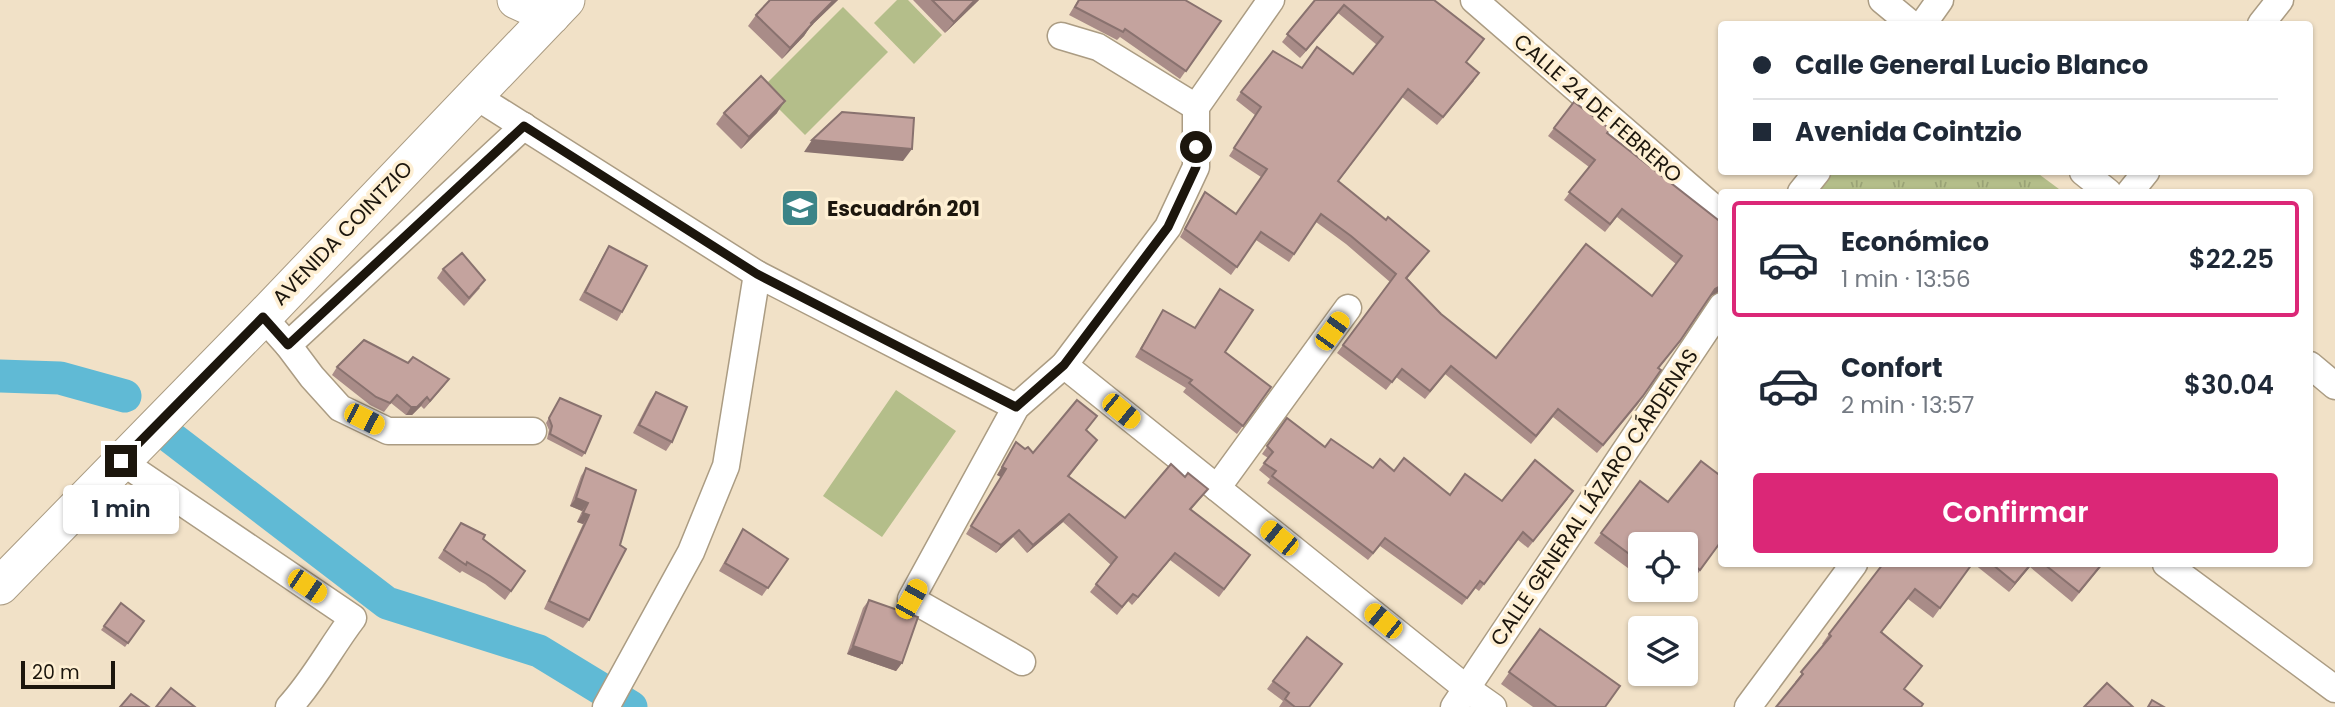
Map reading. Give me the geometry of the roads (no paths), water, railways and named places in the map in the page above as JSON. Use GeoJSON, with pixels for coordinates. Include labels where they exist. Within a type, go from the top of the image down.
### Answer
{"type":"FeatureCollection","features":[{"type":"Feature","properties":{"kind":"main road"},"geometry":{"type":"LineString","coordinates":[[516,0],[558,8]]}},
{"type":"Feature","properties":{"kind":"main road","name":"AVENIDA COINTZIO"},"geometry":{"type":"LineString","coordinates":[[5,572],[121,461],[263,317],[558,8]]}},
{"type":"Feature","properties":{"kind":"street"},"geometry":{"type":"LineString","coordinates":[[1022,662],[911,599],[1016,407],[1064,365],[1168,227],[1196,167],[1196,107],[1271,0]]}},
{"type":"Feature","properties":{"kind":"street","name":"CALLE 24 DE FEBRERO"},"geometry":{"type":"LineString","coordinates":[[1474,0],[1718,212]]}},
{"type":"Feature","properties":{"kind":"street"},"geometry":{"type":"LineString","coordinates":[[1882,0],[1907,21]]}},
{"type":"Feature","properties":{"kind":"street"},"geometry":{"type":"LineString","coordinates":[[1925,21],[1940,0]]}},
{"type":"Feature","properties":{"kind":"street"},"geometry":{"type":"LineString","coordinates":[[2263,21],[2280,0]]}},
{"type":"Feature","properties":{"kind":"street"},"geometry":{"type":"LineString","coordinates":[[1061,36],[1098,47],[1196,107]]}},
{"type":"Feature","properties":{"kind":"street"},"geometry":{"type":"LineString","coordinates":[[474,95],[757,274],[1016,407]]}},
{"type":"Feature","properties":{"kind":"street"},"geometry":{"type":"LineString","coordinates":[[288,345],[524,126]]}},
{"type":"Feature","properties":{"kind":"street"},"geometry":{"type":"LineString","coordinates":[[2087,175],[2104,189]]}},
{"type":"Feature","properties":{"kind":"street"},"geometry":{"type":"LineString","coordinates":[[2132,189],[2144,175]]}},
{"type":"Feature","properties":{"kind":"street"},"geometry":{"type":"LineString","coordinates":[[610,699],[691,552],[726,466],[757,274]]}},
{"type":"Feature","properties":{"kind":"street"},"geometry":{"type":"LineString","coordinates":[[1217,488],[1348,308]]}},
{"type":"Feature","properties":{"kind":"street","name":"CALLE GENERAL LÁZARO CÁRDENAS"},"geometry":{"type":"LineString","coordinates":[[1460,697],[1718,312]]}},
{"type":"Feature","properties":{"kind":"street"},"geometry":{"type":"LineString","coordinates":[[263,317],[340,408],[388,431],[533,431]]}},
{"type":"Feature","properties":{"kind":"street"},"geometry":{"type":"LineString","coordinates":[[1064,365],[1217,488],[1460,697],[1493,707]]}},
{"type":"Feature","properties":{"kind":"street"},"geometry":{"type":"LineString","coordinates":[[2313,368],[2335,386]]}},
{"type":"Feature","properties":{"kind":"street"},"geometry":{"type":"LineString","coordinates":[[121,461],[353,618],[330,649],[310,684],[289,707]]}},
{"type":"Feature","properties":{"kind":"street"},"geometry":{"type":"LineString","coordinates":[[1748,707],[1852,567]]}},
{"type":"Feature","properties":{"kind":"street"},"geometry":{"type":"LineString","coordinates":[[2170,567],[2335,690]]}},
{"type":"Feature","properties":{"kind":"waterway"},"geometry":{"type":"LineString","coordinates":[[0,376],[60,378],[125,396]]}},
{"type":"Feature","properties":{"kind":"waterway"},"geometry":{"type":"LineString","coordinates":[[165,433],[387,603],[539,651],[631,707]]}},
{"type":"Feature","properties":{"kind":"place","name":"Escuadrón 201"},"geometry":{"type":"Point","coordinates":[800,208]}}]}
